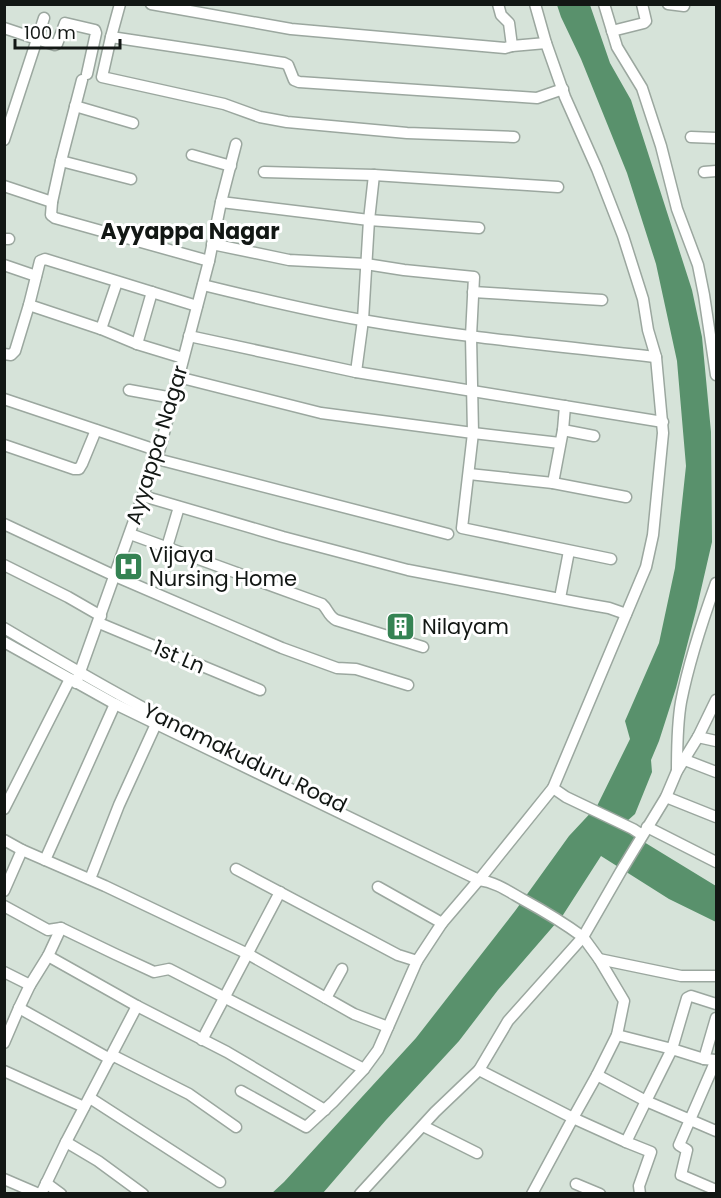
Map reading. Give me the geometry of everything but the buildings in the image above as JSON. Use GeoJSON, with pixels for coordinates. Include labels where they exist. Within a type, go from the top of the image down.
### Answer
{"type":"FeatureCollection","features":[{"type":"Feature","properties":{"kind":"street"},"geometry":{"type":"LineString","coordinates":[[120,4],[102,76],[224,104],[260,117],[287,122],[407,133],[514,136]]}},
{"type":"Feature","properties":{"kind":"street"},"geometry":{"type":"LineString","coordinates":[[151,4],[291,28],[505,48],[546,43]]}},
{"type":"Feature","properties":{"kind":"street"},"geometry":{"type":"LineString","coordinates":[[498,4],[501,15],[509,23],[512,46]]}},
{"type":"Feature","properties":{"kind":"street"},"geometry":{"type":"LineString","coordinates":[[241,1091],[306,1127],[364,1069],[378,1050],[417,961],[442,923],[484,879],[553,788],[646,567],[653,535],[663,434],[656,357],[648,330],[643,299],[623,236],[562,89],[535,4]]}},
{"type":"Feature","properties":{"kind":"street"},"geometry":{"type":"LineString","coordinates":[[604,4],[617,47],[642,88],[661,146],[677,209],[698,265],[717,375]]}},
{"type":"Feature","properties":{"kind":"street"},"geometry":{"type":"LineString","coordinates":[[612,31],[644,23],[646,21],[642,4]]}},
{"type":"Feature","properties":{"kind":"street"},"geometry":{"type":"LineString","coordinates":[[668,4],[684,6]]}},
{"type":"Feature","properties":{"kind":"street"},"geometry":{"type":"LineString","coordinates":[[4,140],[45,18]]}},
{"type":"Feature","properties":{"kind":"street"},"geometry":{"type":"LineString","coordinates":[[4,28],[56,45],[66,22],[95,30],[96,33],[61,161],[51,215],[209,261]]}},
{"type":"Feature","properties":{"kind":"street"},"geometry":{"type":"LineString","coordinates":[[111,37],[284,63],[288,65],[294,80],[300,82],[537,98],[562,89]]}},
{"type":"Feature","properties":{"kind":"street"},"geometry":{"type":"LineString","coordinates":[[75,106],[133,123]]}},
{"type":"Feature","properties":{"kind":"street"},"geometry":{"type":"LineString","coordinates":[[691,137],[717,138]]}},
{"type":"Feature","properties":{"kind":"street","name":"Ayyappa Nagar"},"geometry":{"type":"LineString","coordinates":[[4,809],[75,678],[100,619],[158,455],[203,285],[236,144]]}},
{"type":"Feature","properties":{"kind":"street"},"geometry":{"type":"LineString","coordinates":[[192,156],[231,166]]}},
{"type":"Feature","properties":{"kind":"street"},"geometry":{"type":"LineString","coordinates":[[61,161],[131,179]]}},
{"type":"Feature","properties":{"kind":"street"},"geometry":{"type":"LineString","coordinates":[[704,172],[717,171]]}},
{"type":"Feature","properties":{"kind":"street"},"geometry":{"type":"LineString","coordinates":[[264,172],[374,175],[558,187]]}},
{"type":"Feature","properties":{"kind":"street"},"geometry":{"type":"LineString","coordinates":[[356,372],[363,320],[374,175]]}},
{"type":"Feature","properties":{"kind":"street"},"geometry":{"type":"LineString","coordinates":[[4,186],[52,202]]}},
{"type":"Feature","properties":{"kind":"street"},"geometry":{"type":"LineString","coordinates":[[221,202],[369,220],[479,228]]}},
{"type":"Feature","properties":{"kind":"street"},"geometry":{"type":"LineString","coordinates":[[212,244],[289,260],[366,264],[474,277],[471,336],[473,433],[462,528],[611,559]]}},
{"type":"Feature","properties":{"kind":"street"},"geometry":{"type":"LineString","coordinates":[[4,354],[11,355],[15,351],[40,261],[45,259],[197,306]]}},
{"type":"Feature","properties":{"kind":"street"},"geometry":{"type":"LineString","coordinates":[[4,265],[36,276]]}},
{"type":"Feature","properties":{"kind":"street"},"geometry":{"type":"LineString","coordinates":[[101,329],[117,282]]}},
{"type":"Feature","properties":{"kind":"street"},"geometry":{"type":"LineString","coordinates":[[203,285],[280,304],[363,320],[471,336],[656,357]]}},
{"type":"Feature","properties":{"kind":"street"},"geometry":{"type":"LineString","coordinates":[[473,291],[603,300]]}},
{"type":"Feature","properties":{"kind":"street"},"geometry":{"type":"LineString","coordinates":[[137,344],[152,292]]}},
{"type":"Feature","properties":{"kind":"street"},"geometry":{"type":"LineString","coordinates":[[29,306],[183,358]]}},
{"type":"Feature","properties":{"kind":"street"},"geometry":{"type":"LineString","coordinates":[[189,336],[356,372],[663,422]]}},
{"type":"Feature","properties":{"kind":"street"},"geometry":{"type":"LineString","coordinates":[[178,377],[321,412],[561,443]]}},
{"type":"Feature","properties":{"kind":"street"},"geometry":{"type":"LineString","coordinates":[[129,390],[173,398]]}},
{"type":"Feature","properties":{"kind":"street"},"geometry":{"type":"LineString","coordinates":[[4,399],[96,430],[158,455],[448,534]]}},
{"type":"Feature","properties":{"kind":"street"},"geometry":{"type":"LineString","coordinates":[[553,483],[565,406]]}},
{"type":"Feature","properties":{"kind":"street"},"geometry":{"type":"LineString","coordinates":[[4,445],[79,469],[96,430]]}},
{"type":"Feature","properties":{"kind":"street"},"geometry":{"type":"LineString","coordinates":[[562,430],[594,435]]}},
{"type":"Feature","properties":{"kind":"street"},"geometry":{"type":"LineString","coordinates":[[469,474],[553,483],[626,497]]}},
{"type":"Feature","properties":{"kind":"street"},"geometry":{"type":"LineString","coordinates":[[143,496],[283,537],[408,570],[560,598],[609,608],[626,614]]}},
{"type":"Feature","properties":{"kind":"street"},"geometry":{"type":"LineString","coordinates":[[167,547],[179,507]]}},
{"type":"Feature","properties":{"kind":"street"},"geometry":{"type":"LineString","coordinates":[[4,524],[115,576],[282,648],[343,669],[356,669],[408,685]]}},
{"type":"Feature","properties":{"kind":"street"},"geometry":{"type":"LineString","coordinates":[[130,534],[322,604],[329,615],[336,620],[423,647]]}},
{"type":"Feature","properties":{"kind":"street"},"geometry":{"type":"LineString","coordinates":[[560,598],[569,551]]}},
{"type":"Feature","properties":{"kind":"street","name":"1st Ln"},"geometry":{"type":"LineString","coordinates":[[4,565],[68,597],[100,619],[260,690]]}},
{"type":"Feature","properties":{"kind":"street"},"geometry":{"type":"LineString","coordinates":[[677,771],[681,703],[697,636],[717,583]]}},
{"type":"Feature","properties":{"kind":"street","name":"Yanamakuduru Road"},"geometry":{"type":"LineString","coordinates":[[4,628],[115,704],[193,743],[484,879]]}},
{"type":"Feature","properties":{"kind":"street","name":"Yanamakuduru Road"},"geometry":{"type":"LineString","coordinates":[[4,642],[484,879]]}},
{"type":"Feature","properties":{"kind":"street"},"geometry":{"type":"LineString","coordinates":[[360,1194],[479,1070],[508,1021],[583,937],[641,833],[666,797],[677,771],[717,700]]}},
{"type":"Feature","properties":{"kind":"street"},"geometry":{"type":"LineString","coordinates":[[45,860],[115,704]]}},
{"type":"Feature","properties":{"kind":"street"},"geometry":{"type":"LineString","coordinates":[[90,879],[119,805],[156,724]]}},
{"type":"Feature","properties":{"kind":"street"},"geometry":{"type":"LineString","coordinates":[[698,737],[717,741]]}},
{"type":"Feature","properties":{"kind":"street"},"geometry":{"type":"LineString","coordinates":[[685,760],[717,772]]}},
{"type":"Feature","properties":{"kind":"street"},"geometry":{"type":"LineString","coordinates":[[553,788],[566,797],[641,833],[717,862]]}},
{"type":"Feature","properties":{"kind":"street"},"geometry":{"type":"LineString","coordinates":[[666,797],[717,817]]}},
{"type":"Feature","properties":{"kind":"street"},"geometry":{"type":"LineString","coordinates":[[4,840],[248,954],[354,1014],[388,1027]]}},
{"type":"Feature","properties":{"kind":"street"},"geometry":{"type":"LineString","coordinates":[[4,891],[22,850]]}},
{"type":"Feature","properties":{"kind":"street"},"geometry":{"type":"LineString","coordinates":[[236,869],[398,955],[417,961]]}},
{"type":"Feature","properties":{"kind":"street"},"geometry":{"type":"LineString","coordinates":[[484,879],[562,921],[583,937],[624,1000],[617,1035],[532,1194]]}},
{"type":"Feature","properties":{"kind":"street"},"geometry":{"type":"LineString","coordinates":[[378,887],[442,923]]}},
{"type":"Feature","properties":{"kind":"street"},"geometry":{"type":"LineString","coordinates":[[202,1040],[280,892]]}},
{"type":"Feature","properties":{"kind":"street"},"geometry":{"type":"LineString","coordinates":[[4,906],[48,930],[61,928],[154,972],[169,969],[364,1069]]}},
{"type":"Feature","properties":{"kind":"street"},"geometry":{"type":"LineString","coordinates":[[4,1043],[18,1008],[48,956],[61,928]]}},
{"type":"Feature","properties":{"kind":"street"},"geometry":{"type":"LineString","coordinates":[[48,956],[137,1006],[227,1052],[325,1110]]}},
{"type":"Feature","properties":{"kind":"street"},"geometry":{"type":"LineString","coordinates":[[599,959],[681,976],[717,976]]}},
{"type":"Feature","properties":{"kind":"street"},"geometry":{"type":"LineString","coordinates":[[326,998],[342,969]]}},
{"type":"Feature","properties":{"kind":"street"},"geometry":{"type":"LineString","coordinates":[[4,972],[30,985]]}},
{"type":"Feature","properties":{"kind":"street"},"geometry":{"type":"LineString","coordinates":[[626,1142],[672,1049],[687,998],[691,996],[717,1004]]}},
{"type":"Feature","properties":{"kind":"street"},"geometry":{"type":"LineString","coordinates":[[42,1190],[137,1006]]}},
{"type":"Feature","properties":{"kind":"street"},"geometry":{"type":"LineString","coordinates":[[18,1008],[111,1057],[189,1094],[236,1127]]}},
{"type":"Feature","properties":{"kind":"street"},"geometry":{"type":"LineString","coordinates":[[704,1059],[717,1018]]}},
{"type":"Feature","properties":{"kind":"street"},"geometry":{"type":"LineString","coordinates":[[617,1035],[704,1059],[717,1060],[712,1085],[679,1145],[687,1150],[681,1175],[715,1189]]}},
{"type":"Feature","properties":{"kind":"street"},"geometry":{"type":"LineString","coordinates":[[479,1070],[573,1118],[651,1152],[639,1186],[640,1194]]}},
{"type":"Feature","properties":{"kind":"street"},"geometry":{"type":"LineString","coordinates":[[4,1071],[87,1102],[220,1182]]}},
{"type":"Feature","properties":{"kind":"street"},"geometry":{"type":"LineString","coordinates":[[597,1075],[646,1101],[717,1131]]}},
{"type":"Feature","properties":{"kind":"street"},"geometry":{"type":"LineString","coordinates":[[423,1126],[477,1153]]}},
{"type":"Feature","properties":{"kind":"street"},"geometry":{"type":"LineString","coordinates":[[66,1142],[98,1161],[143,1194]]}},
{"type":"Feature","properties":{"kind":"street"},"geometry":{"type":"LineString","coordinates":[[4,1179],[61,1194]]}},
{"type":"Feature","properties":{"kind":"street"},"geometry":{"type":"LineString","coordinates":[[576,1184],[600,1194]]}},
{"type":"Feature","properties":{"kind":"shaded area"},"geometry":{"type":"Polygon","coordinates":[[[557,5],[590,5],[610,63],[631,100],[692,290],[702,337],[711,432],[712,542],[676,688],[651,760],[652,772],[635,814],[621,828],[716,886],[716,922],[669,899],[601,856],[563,915],[498,990],[459,1041],[323,1193],[271,1194],[416,1038],[515,911],[569,836],[597,806],[630,739],[625,721],[659,643],[675,568],[686,466],[677,361],[656,264],[627,173],[557,5]]]}},
{"type":"Feature","properties":{"kind":"place","name":"Vijaya Nursing Home"},"geometry":{"type":"Point","coordinates":[128,567]}},
{"type":"Feature","properties":{"kind":"place","name":"Nilayam"},"geometry":{"type":"Point","coordinates":[401,627]}},
{"type":"Feature","properties":{"kind":"district","name":"Ayyappa Nagar"},"geometry":{"type":"Point","coordinates":[190,231]}}]}
